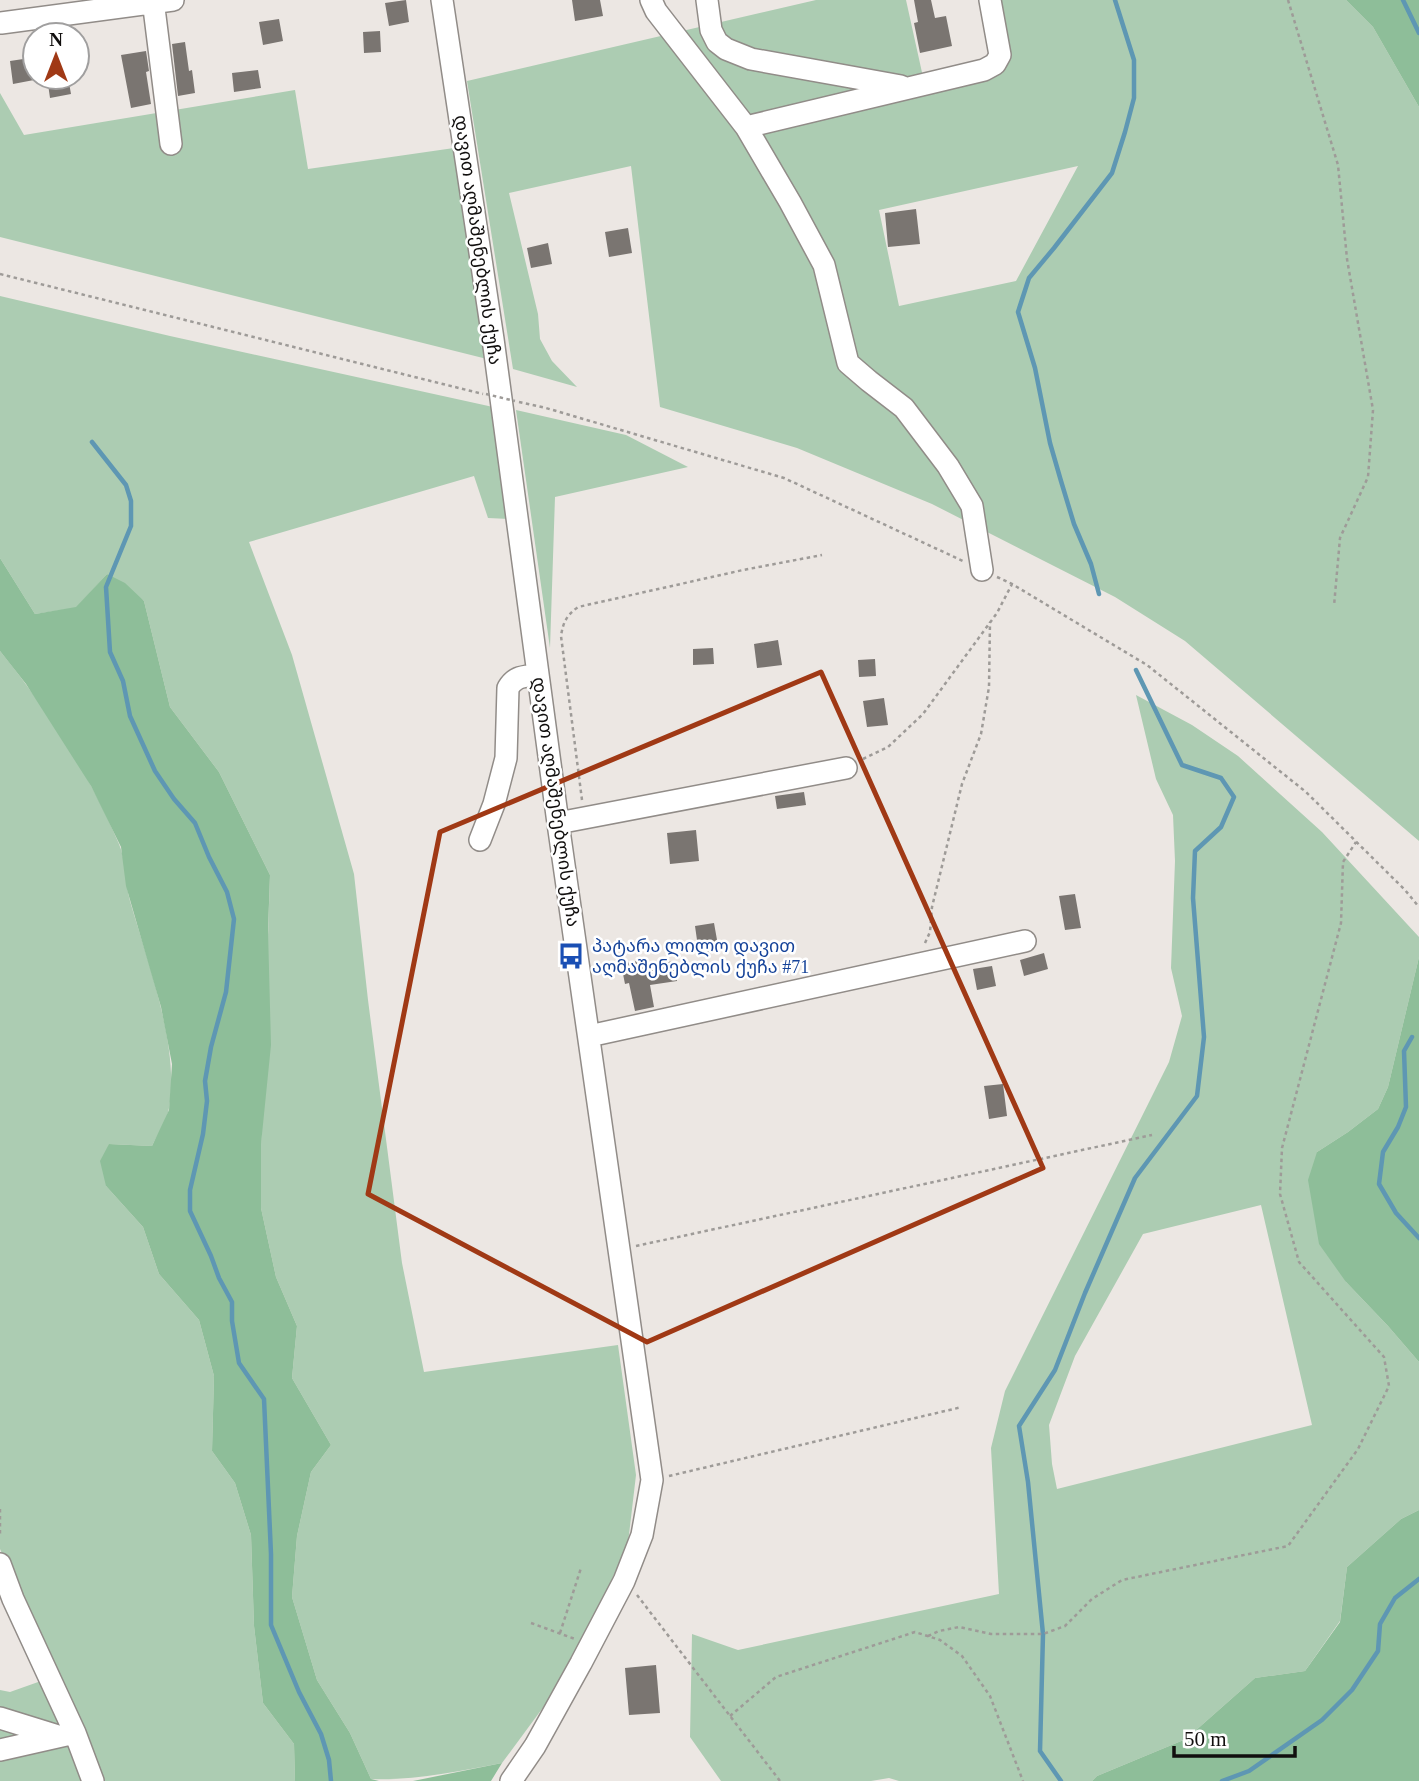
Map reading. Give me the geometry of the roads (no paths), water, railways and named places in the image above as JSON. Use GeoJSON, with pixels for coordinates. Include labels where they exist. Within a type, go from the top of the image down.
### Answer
{"type":"FeatureCollection","features":[{"type":"Feature","properties":{"kind":"street","name":"დავით აღმაშენებლის ქუჩა"},"geometry":{"type":"LineString","coordinates":[[442,0],[493,339],[558,823],[652,1480],[642,1535],[624,1581],[535,1746],[511,1781]]}},
{"type":"Feature","properties":{"kind":"street"},"geometry":{"type":"LineString","coordinates":[[651,0],[656,11],[746,127],[824,265],[848,363],[904,408],[948,466],[972,506],[982,570]]}},
{"type":"Feature","properties":{"kind":"street"},"geometry":{"type":"LineString","coordinates":[[706,0],[711,30],[717,42],[751,60],[910,88]]}},
{"type":"Feature","properties":{"kind":"street"},"geometry":{"type":"LineString","coordinates":[[746,127],[984,70],[995,64],[1000,55],[990,0]]}},
{"type":"Feature","properties":{"kind":"street"},"geometry":{"type":"LineString","coordinates":[[1,23],[160,1],[171,144]]}},
{"type":"Feature","properties":{"kind":"street"},"geometry":{"type":"LineString","coordinates":[[480,840],[494,804],[506,758],[508,688],[513,680],[519,677],[538,675]]}},
{"type":"Feature","properties":{"kind":"street"},"geometry":{"type":"LineString","coordinates":[[558,823],[846,768]]}},
{"type":"Feature","properties":{"kind":"street"},"geometry":{"type":"LineString","coordinates":[[589,1035],[1025,941]]}},
{"type":"Feature","properties":{"kind":"street"},"geometry":{"type":"LineString","coordinates":[[0,1564],[67,1735],[93,1781]]}},
{"type":"Feature","properties":{"kind":"street"},"geometry":{"type":"LineString","coordinates":[[0,1718],[67,1735]]}},
{"type":"Feature","properties":{"kind":"street"},"geometry":{"type":"LineString","coordinates":[[0,1750],[67,1735]]}},
{"type":"Feature","properties":{"kind":"waterway"},"geometry":{"type":"LineString","coordinates":[[1099,594],[1091,564],[1074,524],[1050,443],[1035,368],[1018,312],[1029,278],[1112,173],[1125,132],[1134,98],[1134,60],[1115,0]]}},
{"type":"Feature","properties":{"kind":"waterway"},"geometry":{"type":"LineString","coordinates":[[1403,0],[1419,33]]}},
{"type":"Feature","properties":{"kind":"waterway"},"geometry":{"type":"LineString","coordinates":[[92,442],[126,485],[131,501],[131,526],[106,587],[110,652],[123,681],[130,716],[155,771],[195,823],[227,892],[234,919],[226,992],[205,1081],[207,1101],[203,1134],[190,1190],[190,1211],[232,1302],[232,1321],[239,1363],[264,1399],[271,1554],[271,1625],[299,1692],[321,1734],[329,1760],[331,1781]]}},
{"type":"Feature","properties":{"kind":"waterway"},"geometry":{"type":"LineString","coordinates":[[1061,1781],[1040,1751],[1043,1634],[1028,1482],[1019,1426],[1055,1370],[1135,1178],[1197,1096],[1204,1037],[1193,898],[1195,851],[1221,827],[1234,797],[1221,778],[1182,765],[1136,670]]}},
{"type":"Feature","properties":{"kind":"waterway"},"geometry":{"type":"LineString","coordinates":[[1412,1037],[1404,1051],[1406,1107],[1383,1152],[1379,1184],[1396,1213],[1419,1238]]}},
{"type":"Feature","properties":{"kind":"waterway"},"geometry":{"type":"LineString","coordinates":[[1222,1781],[1249,1771],[1322,1720],[1352,1690],[1378,1651],[1380,1624],[1395,1598],[1419,1579]]}},
{"type":"Feature","properties":{"kind":"place","name":"პატარა ლილო დავით აღმაშენებლის ქუჩა #71"},"geometry":{"type":"Point","coordinates":[571,956]}}]}
